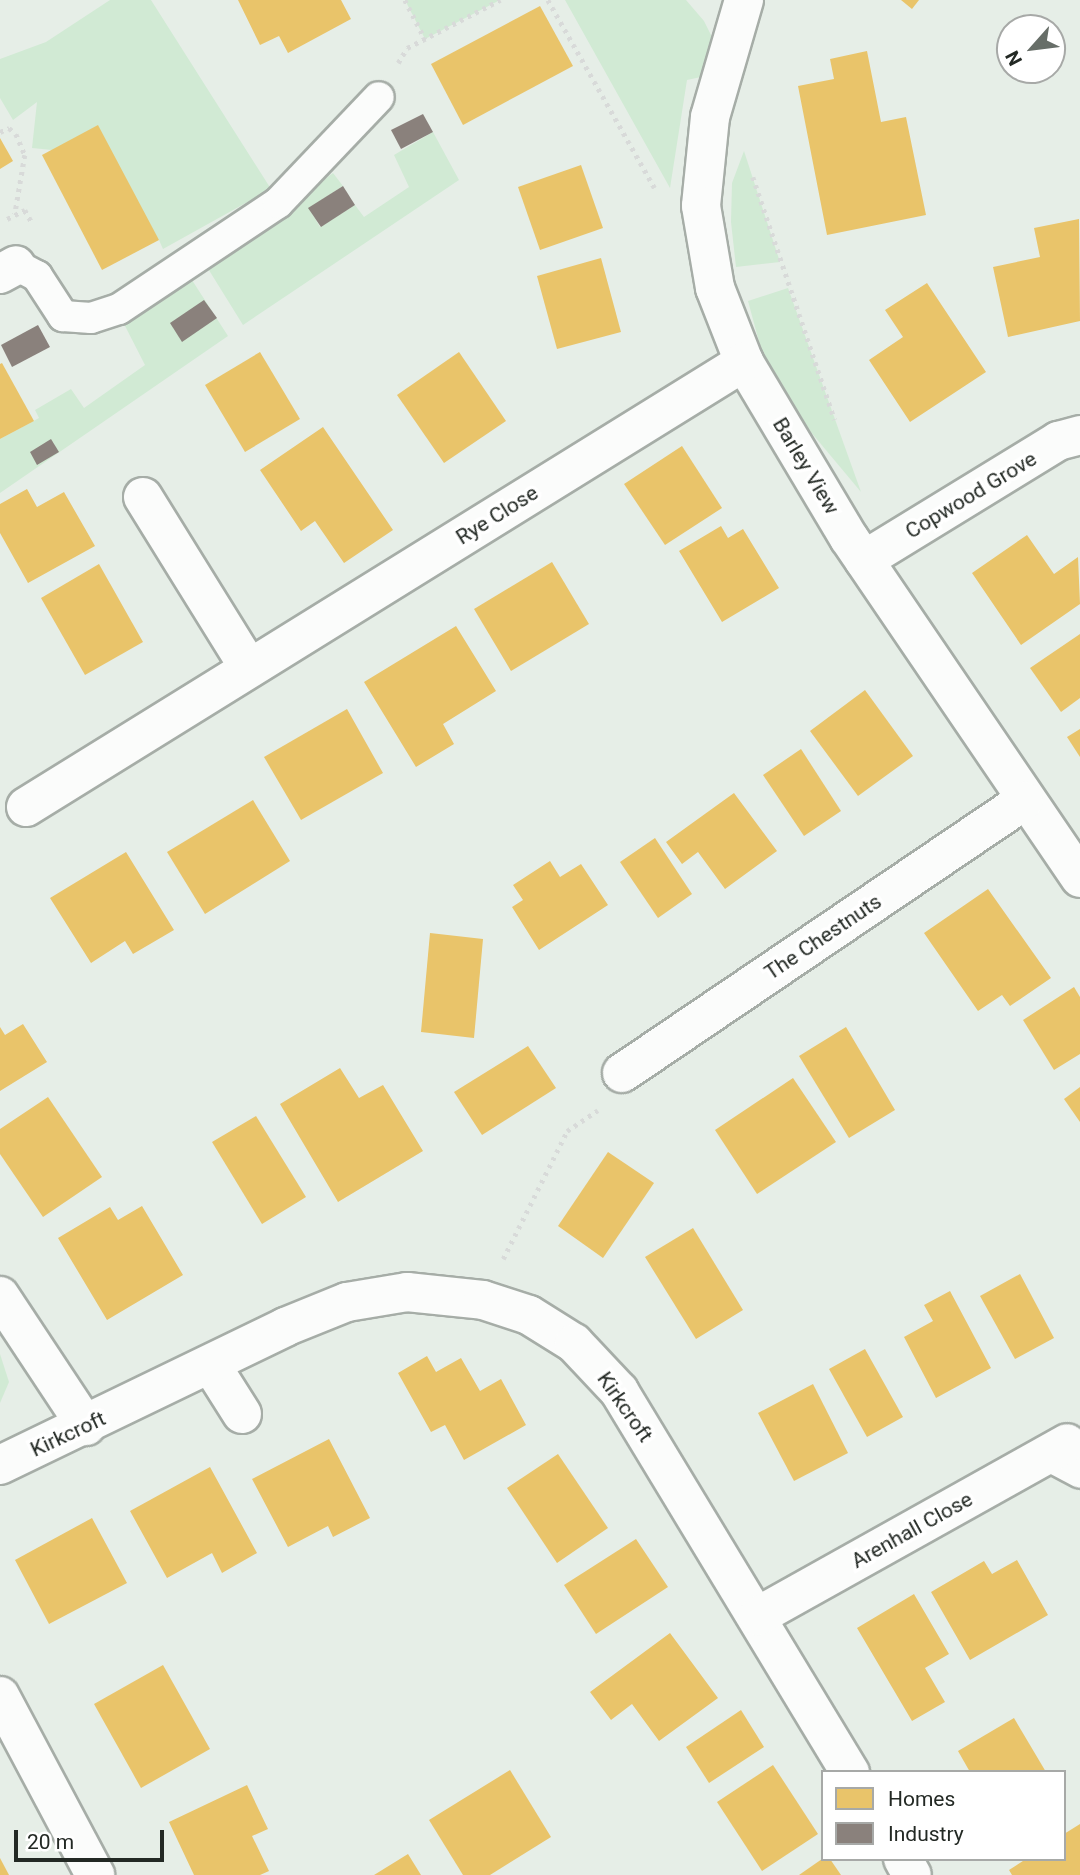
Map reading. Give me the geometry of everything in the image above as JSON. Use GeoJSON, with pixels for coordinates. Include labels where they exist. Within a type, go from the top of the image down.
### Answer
{"type":"FeatureCollection","features":[{"type":"Feature","properties":{"kind":"street","name":"Barley View"},"geometry":{"type":"LineString","coordinates":[[744,0],[710,117],[701,206],[715,289],[744,362],[864,560],[1024,801],[1080,878]]}},
{"type":"Feature","properties":{"kind":"street","name":"Rye Close"},"geometry":{"type":"LineString","coordinates":[[26,807],[744,362]]}},
{"type":"Feature","properties":{"kind":"street","name":"Copwood Grove"},"geometry":{"type":"LineString","coordinates":[[864,560],[1058,441],[1080,435]]}},
{"type":"Feature","properties":{"kind":"street"},"geometry":{"type":"LineString","coordinates":[[143,497],[250,668]]}},
{"type":"Feature","properties":{"kind":"street","name":"The Chestnuts"},"geometry":{"type":"LineString","coordinates":[[622,1073],[1024,801]]}},
{"type":"Feature","properties":{"kind":"street","name":"Kirkcroft"},"geometry":{"type":"LineString","coordinates":[[0,1465],[347,1302],[407,1292],[482,1300],[529,1315],[574,1343],[619,1391],[758,1616],[849,1770]]}},
{"type":"Feature","properties":{"kind":"street"},"geometry":{"type":"LineString","coordinates":[[0,1296],[86,1426]]}},
{"type":"Feature","properties":{"kind":"street"},"geometry":{"type":"LineString","coordinates":[[211,1365],[242,1414]]}},
{"type":"Feature","properties":{"kind":"street","name":"Arenhall Close"},"geometry":{"type":"LineString","coordinates":[[758,1616],[1064,1457]]}},
{"type":"Feature","properties":{"kind":"street"},"geometry":{"type":"LineString","coordinates":[[0,1696],[95,1875]]}},
{"type":"Feature","properties":{"kind":"lane"},"geometry":{"type":"LineString","coordinates":[[8,270],[37,276],[63,316],[91,318],[119,309],[278,203],[379,97]]}},
{"type":"Feature","properties":{"kind":"path"},"geometry":{"type":"LineString","coordinates":[[405,0],[425,38]]}},
{"type":"Feature","properties":{"kind":"path"},"geometry":{"type":"LineString","coordinates":[[379,97],[407,48],[500,0]]}},
{"type":"Feature","properties":{"kind":"path"},"geometry":{"type":"LineString","coordinates":[[548,0],[662,201],[701,206]]}},
{"type":"Feature","properties":{"kind":"path"},"geometry":{"type":"LineString","coordinates":[[0,132],[9,128],[16,134],[25,155],[14,215]]}},
{"type":"Feature","properties":{"kind":"path"},"geometry":{"type":"LineString","coordinates":[[748,163],[838,428]]}},
{"type":"Feature","properties":{"kind":"path"},"geometry":{"type":"LineString","coordinates":[[482,1300],[567,1131],[614,1099],[622,1073]]}},
{"type":"Feature","properties":{"kind":"green space"},"geometry":{"type":"Polygon","coordinates":[[[110,0],[151,0],[271,189],[163,249],[159,240],[52,150],[32,148],[37,102],[13,120],[0,98],[0,59],[46,42],[110,0]]]}},
{"type":"Feature","properties":{"kind":"green space"},"geometry":{"type":"Polygon","coordinates":[[[405,0],[500,0],[425,39],[405,0]]]}},
{"type":"Feature","properties":{"kind":"green space"},"geometry":{"type":"Polygon","coordinates":[[[565,0],[686,0],[704,21],[714,41],[701,77],[687,80],[670,188],[565,0]]]}},
{"type":"Feature","properties":{"kind":"green space"},"geometry":{"type":"Polygon","coordinates":[[[433,132],[459,180],[243,325],[207,267],[333,173],[343,186],[309,208],[320,227],[355,205],[364,217],[409,187],[394,155],[433,132]]]}},
{"type":"Feature","properties":{"kind":"green space"},"geometry":{"type":"Polygon","coordinates":[[[744,151],[780,262],[736,267],[731,222],[732,183],[744,151]]]}},
{"type":"Feature","properties":{"kind":"green space"},"geometry":{"type":"Polygon","coordinates":[[[190,277],[228,336],[0,493],[0,439],[39,418],[35,410],[71,389],[84,408],[145,365],[123,322],[190,277]]]}},
{"type":"Feature","properties":{"kind":"green space"},"geometry":{"type":"Polygon","coordinates":[[[788,288],[861,492],[810,431],[761,349],[748,301],[788,288]]]}},
{"type":"Feature","properties":{"kind":"green space"},"geometry":{"type":"Polygon","coordinates":[[[0,1354],[9,1382],[0,1403],[0,1354]]]}},
{"type":"Feature","properties":{"kind":"building: Homes"},"geometry":{"type":"Polygon","coordinates":[[[238,0],[341,0],[351,19],[288,53],[279,36],[260,45],[238,0]]]}},
{"type":"Feature","properties":{"kind":"building: Homes"},"geometry":{"type":"Polygon","coordinates":[[[901,0],[919,0],[912,9],[901,0]]]}},
{"type":"Feature","properties":{"kind":"building: Homes"},"geometry":{"type":"Polygon","coordinates":[[[540,6],[573,66],[463,125],[431,64],[540,6]]]}},
{"type":"Feature","properties":{"kind":"building: Homes"},"geometry":{"type":"Polygon","coordinates":[[[867,51],[881,122],[906,117],[926,215],[827,235],[798,86],[834,79],[830,59],[867,51]]]}},
{"type":"Feature","properties":{"kind":"building: Homes"},"geometry":{"type":"Polygon","coordinates":[[[98,125],[159,240],[102,270],[42,155],[98,125]]]}},
{"type":"Feature","properties":{"kind":"building: Homes"},"geometry":{"type":"Polygon","coordinates":[[[0,138],[13,161],[0,169],[0,138]]]}},
{"type":"Feature","properties":{"kind":"building: Homes"},"geometry":{"type":"Polygon","coordinates":[[[581,165],[603,228],[540,250],[518,187],[581,165]]]}},
{"type":"Feature","properties":{"kind":"building: Homes"},"geometry":{"type":"Polygon","coordinates":[[[1079,219],[1080,321],[1008,337],[993,267],[1040,257],[1034,228],[1079,219]]]}},
{"type":"Feature","properties":{"kind":"building: Homes"},"geometry":{"type":"Polygon","coordinates":[[[601,258],[621,332],[557,349],[537,276],[601,258]]]}},
{"type":"Feature","properties":{"kind":"building: Homes"},"geometry":{"type":"Polygon","coordinates":[[[927,283],[986,372],[910,422],[869,360],[903,337],[885,310],[927,283]]]}},
{"type":"Feature","properties":{"kind":"building: Homes"},"geometry":{"type":"Polygon","coordinates":[[[260,352],[300,419],[245,452],[205,385],[260,352]]]}},
{"type":"Feature","properties":{"kind":"building: Homes"},"geometry":{"type":"Polygon","coordinates":[[[459,352],[506,421],[444,463],[397,395],[459,352]]]}},
{"type":"Feature","properties":{"kind":"building: Homes"},"geometry":{"type":"Polygon","coordinates":[[[2,363],[34,421],[0,439],[0,364],[2,363]]]}},
{"type":"Feature","properties":{"kind":"building: Homes"},"geometry":{"type":"Polygon","coordinates":[[[323,427],[393,530],[344,563],[315,521],[301,531],[260,470],[323,427]]]}},
{"type":"Feature","properties":{"kind":"building: Homes"},"geometry":{"type":"Polygon","coordinates":[[[682,446],[722,508],[665,545],[624,484],[682,446]]]}},
{"type":"Feature","properties":{"kind":"building: Homes"},"geometry":{"type":"Polygon","coordinates":[[[27,489],[37,507],[64,492],[95,546],[28,583],[0,533],[0,504],[27,489]]]}},
{"type":"Feature","properties":{"kind":"building: Homes"},"geometry":{"type":"Polygon","coordinates":[[[721,526],[728,538],[743,529],[779,588],[722,622],[679,551],[721,526]]]}},
{"type":"Feature","properties":{"kind":"building: Homes"},"geometry":{"type":"Polygon","coordinates":[[[1027,535],[1054,574],[1078,557],[1080,604],[1021,645],[972,573],[1027,535]]]}},
{"type":"Feature","properties":{"kind":"building: Homes"},"geometry":{"type":"Polygon","coordinates":[[[552,562],[589,624],[511,671],[474,609],[552,562]]]}},
{"type":"Feature","properties":{"kind":"building: Homes"},"geometry":{"type":"Polygon","coordinates":[[[99,564],[143,642],[85,675],[41,598],[99,564]]]}},
{"type":"Feature","properties":{"kind":"building: Homes"},"geometry":{"type":"Polygon","coordinates":[[[456,626],[496,691],[443,724],[454,744],[416,767],[364,682],[456,626]]]}},
{"type":"Feature","properties":{"kind":"building: Homes"},"geometry":{"type":"Polygon","coordinates":[[[1080,634],[1080,698],[1061,712],[1030,668],[1080,634]]]}},
{"type":"Feature","properties":{"kind":"building: Homes"},"geometry":{"type":"Polygon","coordinates":[[[865,690],[913,756],[858,796],[810,731],[865,690]]]}},
{"type":"Feature","properties":{"kind":"building: Homes"},"geometry":{"type":"Polygon","coordinates":[[[347,709],[383,773],[301,820],[264,757],[347,709]]]}},
{"type":"Feature","properties":{"kind":"building: Homes"},"geometry":{"type":"Polygon","coordinates":[[[1080,729],[1080,757],[1067,737],[1080,729]]]}},
{"type":"Feature","properties":{"kind":"building: Homes"},"geometry":{"type":"Polygon","coordinates":[[[801,749],[841,811],[804,836],[763,775],[801,749]]]}},
{"type":"Feature","properties":{"kind":"building: Homes"},"geometry":{"type":"Polygon","coordinates":[[[734,793],[777,851],[725,889],[698,852],[682,864],[666,842],[734,793]]]}},
{"type":"Feature","properties":{"kind":"building: Homes"},"geometry":{"type":"Polygon","coordinates":[[[253,800],[290,861],[205,914],[167,852],[253,800]]]}},
{"type":"Feature","properties":{"kind":"building: Homes"},"geometry":{"type":"Polygon","coordinates":[[[655,838],[692,894],[658,918],[620,862],[655,838]]]}},
{"type":"Feature","properties":{"kind":"building: Homes"},"geometry":{"type":"Polygon","coordinates":[[[126,852],[174,930],[133,954],[125,941],[91,963],[50,898],[126,852]]]}},
{"type":"Feature","properties":{"kind":"building: Homes"},"geometry":{"type":"Polygon","coordinates":[[[550,861],[560,877],[581,864],[608,905],[539,950],[512,907],[523,900],[513,885],[550,861]]]}},
{"type":"Feature","properties":{"kind":"building: Homes"},"geometry":{"type":"Polygon","coordinates":[[[988,889],[1051,978],[1010,1006],[1002,995],[978,1011],[924,933],[988,889]]]}},
{"type":"Feature","properties":{"kind":"building: Homes"},"geometry":{"type":"Polygon","coordinates":[[[430,933],[483,939],[474,1038],[421,1032],[430,933]]]}},
{"type":"Feature","properties":{"kind":"building: Homes"},"geometry":{"type":"Polygon","coordinates":[[[1074,987],[1080,997],[1080,1054],[1054,1070],[1023,1020],[1074,987]]]}},
{"type":"Feature","properties":{"kind":"building: Homes"},"geometry":{"type":"Polygon","coordinates":[[[23,1024],[47,1062],[0,1091],[0,1027],[5,1035],[23,1024]]]}},
{"type":"Feature","properties":{"kind":"building: Homes"},"geometry":{"type":"Polygon","coordinates":[[[846,1027],[895,1110],[849,1138],[799,1056],[846,1027]]]}},
{"type":"Feature","properties":{"kind":"building: Homes"},"geometry":{"type":"Polygon","coordinates":[[[528,1046],[556,1088],[482,1135],[454,1092],[528,1046]]]}},
{"type":"Feature","properties":{"kind":"building: Homes"},"geometry":{"type":"Polygon","coordinates":[[[340,1068],[359,1098],[383,1085],[423,1151],[338,1202],[280,1104],[340,1068]]]}},
{"type":"Feature","properties":{"kind":"building: Homes"},"geometry":{"type":"Polygon","coordinates":[[[793,1078],[836,1142],[757,1194],[715,1130],[793,1078]]]}},
{"type":"Feature","properties":{"kind":"building: Homes"},"geometry":{"type":"Polygon","coordinates":[[[1080,1087],[1080,1122],[1064,1099],[1080,1087]]]}},
{"type":"Feature","properties":{"kind":"building: Homes"},"geometry":{"type":"Polygon","coordinates":[[[48,1097],[102,1177],[43,1217],[0,1154],[0,1129],[48,1097]]]}},
{"type":"Feature","properties":{"kind":"building: Homes"},"geometry":{"type":"Polygon","coordinates":[[[256,1116],[306,1197],[262,1224],[212,1142],[256,1116]]]}},
{"type":"Feature","properties":{"kind":"building: Homes"},"geometry":{"type":"Polygon","coordinates":[[[608,1152],[654,1183],[603,1258],[558,1226],[608,1152]]]}},
{"type":"Feature","properties":{"kind":"building: Homes"},"geometry":{"type":"Polygon","coordinates":[[[142,1206],[183,1275],[107,1320],[58,1238],[110,1207],[118,1220],[142,1206]]]}},
{"type":"Feature","properties":{"kind":"building: Homes"},"geometry":{"type":"Polygon","coordinates":[[[693,1228],[743,1310],[696,1339],[645,1257],[693,1228]]]}},
{"type":"Feature","properties":{"kind":"building: Homes"},"geometry":{"type":"Polygon","coordinates":[[[1020,1274],[1054,1338],[1015,1359],[980,1296],[1020,1274]]]}},
{"type":"Feature","properties":{"kind":"building: Homes"},"geometry":{"type":"Polygon","coordinates":[[[950,1291],[991,1368],[936,1398],[904,1337],[933,1321],[924,1305],[950,1291]]]}},
{"type":"Feature","properties":{"kind":"building: Homes"},"geometry":{"type":"Polygon","coordinates":[[[865,1349],[903,1417],[867,1437],[829,1369],[865,1349]]]}},
{"type":"Feature","properties":{"kind":"building: Homes"},"geometry":{"type":"Polygon","coordinates":[[[427,1356],[436,1372],[461,1358],[480,1391],[501,1379],[526,1425],[464,1460],[445,1425],[431,1432],[398,1373],[427,1356]]]}},
{"type":"Feature","properties":{"kind":"building: Homes"},"geometry":{"type":"Polygon","coordinates":[[[813,1384],[848,1453],[794,1481],[758,1413],[813,1384]]]}},
{"type":"Feature","properties":{"kind":"building: Homes"},"geometry":{"type":"Polygon","coordinates":[[[329,1439],[370,1518],[333,1537],[328,1526],[288,1547],[252,1479],[329,1439]]]}},
{"type":"Feature","properties":{"kind":"building: Homes"},"geometry":{"type":"Polygon","coordinates":[[[558,1454],[608,1528],[557,1563],[507,1488],[558,1454]]]}},
{"type":"Feature","properties":{"kind":"building: Homes"},"geometry":{"type":"Polygon","coordinates":[[[210,1467],[257,1553],[222,1573],[212,1553],[167,1578],[130,1511],[210,1467]]]}},
{"type":"Feature","properties":{"kind":"building: Homes"},"geometry":{"type":"Polygon","coordinates":[[[92,1518],[127,1583],[49,1624],[15,1560],[92,1518]]]}},
{"type":"Feature","properties":{"kind":"building: Homes"},"geometry":{"type":"Polygon","coordinates":[[[636,1539],[668,1587],[596,1634],[564,1585],[636,1539]]]}},
{"type":"Feature","properties":{"kind":"building: Homes"},"geometry":{"type":"Polygon","coordinates":[[[1017,1560],[1048,1615],[970,1660],[931,1592],[984,1561],[992,1574],[1017,1560]]]}},
{"type":"Feature","properties":{"kind":"building: Homes"},"geometry":{"type":"Polygon","coordinates":[[[914,1594],[949,1654],[925,1668],[945,1702],[912,1721],[857,1628],[914,1594]]]}},
{"type":"Feature","properties":{"kind":"building: Homes"},"geometry":{"type":"Polygon","coordinates":[[[670,1633],[718,1698],[659,1741],[632,1704],[611,1720],[590,1692],[670,1633]]]}},
{"type":"Feature","properties":{"kind":"building: Homes"},"geometry":{"type":"Polygon","coordinates":[[[163,1665],[210,1749],[141,1788],[94,1704],[163,1665]]]}},
{"type":"Feature","properties":{"kind":"building: Homes"},"geometry":{"type":"Polygon","coordinates":[[[741,1710],[764,1747],[709,1783],[686,1747],[741,1710]]]}},
{"type":"Feature","properties":{"kind":"building: Homes"},"geometry":{"type":"Polygon","coordinates":[[[1014,1718],[1045,1770],[969,1770],[958,1751],[1014,1718]]]}},
{"type":"Feature","properties":{"kind":"building: Homes"},"geometry":{"type":"Polygon","coordinates":[[[773,1765],[818,1834],[762,1871],[717,1802],[773,1765]]]}},
{"type":"Feature","properties":{"kind":"building: Homes"},"geometry":{"type":"Polygon","coordinates":[[[510,1770],[551,1837],[490,1875],[463,1875],[429,1820],[510,1770]]]}},
{"type":"Feature","properties":{"kind":"building: Homes"},"geometry":{"type":"Polygon","coordinates":[[[247,1785],[268,1829],[252,1836],[269,1871],[260,1875],[194,1875],[169,1822],[247,1785]]]}},
{"type":"Feature","properties":{"kind":"building: Homes"},"geometry":{"type":"Polygon","coordinates":[[[1080,1824],[1080,1875],[1012,1875],[1009,1870],[1023,1861],[1066,1861],[1066,1833],[1080,1824]]]}},
{"type":"Feature","properties":{"kind":"building: Homes"},"geometry":{"type":"Polygon","coordinates":[[[408,1854],[421,1875],[374,1875],[408,1854]]]}},
{"type":"Feature","properties":{"kind":"building: Homes"},"geometry":{"type":"Polygon","coordinates":[[[0,1858],[9,1875],[0,1875],[0,1858]]]}},
{"type":"Feature","properties":{"kind":"building: Homes"},"geometry":{"type":"Polygon","coordinates":[[[821,1860],[831,1861],[841,1875],[799,1875],[821,1860]]]}},
{"type":"Feature","properties":{"kind":"building: Industry"},"geometry":{"type":"Polygon","coordinates":[[[423,114],[433,132],[401,149],[391,130],[423,114]]]}},
{"type":"Feature","properties":{"kind":"building: Industry"},"geometry":{"type":"Polygon","coordinates":[[[343,186],[355,205],[321,227],[308,208],[343,186]]]}},
{"type":"Feature","properties":{"kind":"building: Industry"},"geometry":{"type":"Polygon","coordinates":[[[204,300],[217,318],[182,342],[170,323],[204,300]]]}},
{"type":"Feature","properties":{"kind":"building: Industry"},"geometry":{"type":"Polygon","coordinates":[[[38,325],[50,347],[12,367],[1,345],[38,325]]]}},
{"type":"Feature","properties":{"kind":"building: Industry"},"geometry":{"type":"Polygon","coordinates":[[[51,439],[59,452],[37,465],[30,452],[51,439]]]}}]}
